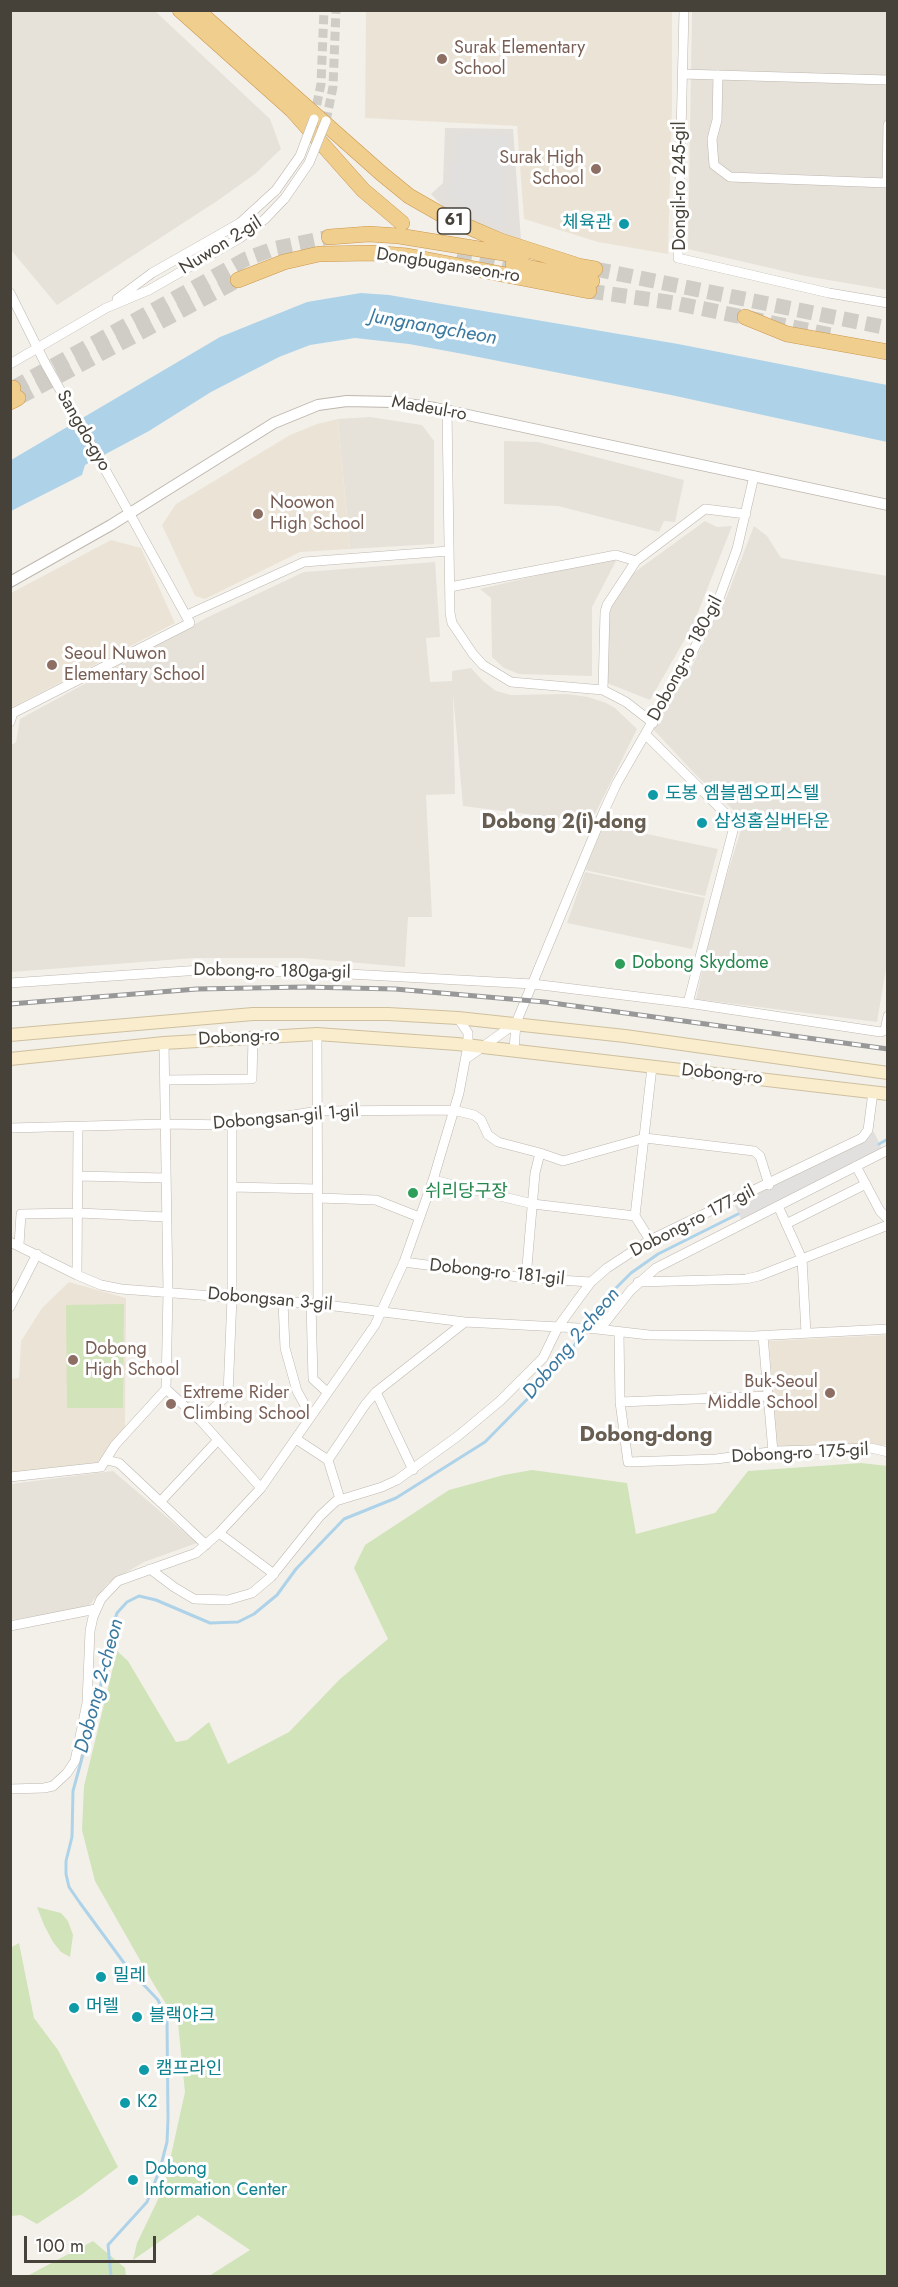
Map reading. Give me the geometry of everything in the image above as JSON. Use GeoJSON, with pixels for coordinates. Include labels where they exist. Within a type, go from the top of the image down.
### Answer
{"type":"FeatureCollection","features":[{"type":"Feature","properties":{"kind":"highway"},"geometry":{"type":"LineString","coordinates":[[180,10],[299,117],[363,190],[402,223]]}},
{"type":"Feature","properties":{"kind":"highway","name":"61"},"geometry":{"type":"LineString","coordinates":[[197,10],[409,196],[444,216],[501,241],[576,266]]}},
{"type":"Feature","properties":{"kind":"highway"},"geometry":{"type":"LineString","coordinates":[[213,10],[326,115],[348,144]]}},
{"type":"Feature","properties":{"kind":"highway","name":"Dongbuganseon-ro"},"geometry":{"type":"LineString","coordinates":[[329,237],[369,234],[416,238],[576,266],[592,280]]}},
{"type":"Feature","properties":{"kind":"highway","name":"Dongbuganseon-ro"},"geometry":{"type":"LineString","coordinates":[[238,280],[284,262],[319,254],[372,253],[592,280]]}},
{"type":"Feature","properties":{"kind":"highway"},"geometry":{"type":"LineString","coordinates":[[513,264],[592,280]]}},
{"type":"Feature","properties":{"kind":"highway"},"geometry":{"type":"LineString","coordinates":[[745,317],[787,334],[888,352]]}},
{"type":"Feature","properties":{"kind":"main road","name":"Dobong-ro"},"geometry":{"type":"LineString","coordinates":[[10,1035],[254,1014],[320,1012],[458,1018],[625,1035],[884,1073]]}},
{"type":"Feature","properties":{"kind":"main road","name":"Dobong-ro"},"geometry":{"type":"LineString","coordinates":[[10,1059],[164,1043],[316,1034],[468,1045],[880,1093]]}},
{"type":"Feature","properties":{"kind":"street","name":"Dongil-ro 245-gil"},"geometry":{"type":"LineString","coordinates":[[684,10],[678,258],[829,293],[888,303]]}},
{"type":"Feature","properties":{"kind":"street"},"geometry":{"type":"LineString","coordinates":[[682,74],[888,80]]}},
{"type":"Feature","properties":{"kind":"street"},"geometry":{"type":"LineString","coordinates":[[718,75],[717,120],[712,139],[714,165],[730,177],[887,183],[888,125]]}},
{"type":"Feature","properties":{"kind":"street","name":"Nuwon 2-gil"},"geometry":{"type":"LineString","coordinates":[[10,364],[106,308],[152,273],[240,223],[276,190],[300,156],[314,119]]}},
{"type":"Feature","properties":{"kind":"street","name":"Nuwon 2-gil"},"geometry":{"type":"LineString","coordinates":[[106,308],[148,290],[240,238],[265,219],[285,198],[312,157],[326,121]]}},
{"type":"Feature","properties":{"kind":"street","name":"Sangdo-gyo"},"geometry":{"type":"LineString","coordinates":[[10,294],[37,349],[189,619]]}},
{"type":"Feature","properties":{"kind":"street","name":"Madeul-ro"},"geometry":{"type":"LineString","coordinates":[[10,582],[130,514],[274,423],[309,408],[335,402],[363,400],[405,403],[447,410],[888,505]]}},
{"type":"Feature","properties":{"kind":"street"},"geometry":{"type":"LineString","coordinates":[[447,410],[452,623],[483,666],[511,682],[603,690],[626,702],[653,723]]}},
{"type":"Feature","properties":{"kind":"street","name":"Dobong-ro 180-gil"},"geometry":{"type":"LineString","coordinates":[[514,1050],[516,1023],[607,804],[717,604],[737,549],[754,476]]}},
{"type":"Feature","properties":{"kind":"street"},"geometry":{"type":"LineString","coordinates":[[603,690],[605,612],[607,605],[636,561],[705,509],[746,514]]}},
{"type":"Feature","properties":{"kind":"street"},"geometry":{"type":"LineString","coordinates":[[10,722],[12,713],[189,619],[304,562],[449,552]]}},
{"type":"Feature","properties":{"kind":"street"},"geometry":{"type":"LineString","coordinates":[[450,587],[616,555],[636,561]]}},
{"type":"Feature","properties":{"kind":"street","name":"Dobong-ro 180-gil"},"geometry":{"type":"LineString","coordinates":[[646,735],[735,823],[688,1003]]}},
{"type":"Feature","properties":{"kind":"street","name":"Dobong-ro 180ga-gil"},"geometry":{"type":"LineString","coordinates":[[10,983],[222,970],[330,972],[533,984]]}},
{"type":"Feature","properties":{"kind":"street"},"geometry":{"type":"LineString","coordinates":[[533,984],[688,1003],[881,1032],[885,1030],[888,1016]]}},
{"type":"Feature","properties":{"kind":"street"},"geometry":{"type":"LineString","coordinates":[[458,1018],[468,1033],[467,1058]]}},
{"type":"Feature","properties":{"kind":"street"},"geometry":{"type":"LineString","coordinates":[[467,1058],[516,1023]]}},
{"type":"Feature","properties":{"kind":"street"},"geometry":{"type":"LineString","coordinates":[[316,1034],[318,1193],[313,1379],[327,1392]]}},
{"type":"Feature","properties":{"kind":"street"},"geometry":{"type":"LineString","coordinates":[[165,1080],[252,1079],[253,1036]]}},
{"type":"Feature","properties":{"kind":"street"},"geometry":{"type":"LineString","coordinates":[[10,1478],[101,1467],[115,1445],[166,1389],[168,1292],[164,1043]]}},
{"type":"Feature","properties":{"kind":"street","name":"Dobong-ro 181-gil"},"geometry":{"type":"LineString","coordinates":[[10,1789],[53,1786],[67,1773],[75,1761],[85,1718],[89,1680],[89,1639],[96,1609],[101,1599],[118,1581],[190,1555],[219,1533],[261,1488],[375,1325],[404,1262],[433,1180],[467,1058]]}},
{"type":"Feature","properties":{"kind":"street"},"geometry":{"type":"LineString","coordinates":[[650,1240],[635,1216],[652,1067]]}},
{"type":"Feature","properties":{"kind":"street","name":"Dobong-ro 177-gil"},"geometry":{"type":"LineString","coordinates":[[150,1569],[190,1597],[208,1600],[234,1599],[248,1595],[274,1574],[320,1516],[340,1499],[382,1487],[413,1470],[481,1418],[543,1358],[591,1282],[607,1268],[650,1240],[769,1185],[865,1136],[880,1093]]}},
{"type":"Feature","properties":{"kind":"street","name":"Dobongsan-gil 1-gil"},"geometry":{"type":"LineString","coordinates":[[10,1128],[165,1124],[232,1125],[318,1111],[453,1110],[474,1115],[481,1120],[488,1134],[498,1142],[563,1161],[570,1161],[645,1138]]}},
{"type":"Feature","properties":{"kind":"street"},"geometry":{"type":"LineString","coordinates":[[201,1421],[228,1395],[232,1297],[232,1125]]}},
{"type":"Feature","properties":{"kind":"street"},"geometry":{"type":"LineString","coordinates":[[77,1275],[78,1127]]}},
{"type":"Feature","properties":{"kind":"street"},"geometry":{"type":"LineString","coordinates":[[645,1138],[754,1151],[760,1156],[769,1185]]}},
{"type":"Feature","properties":{"kind":"street","name":"Dobong-ro 177-gil"},"geometry":{"type":"LineString","coordinates":[[598,1329],[638,1282],[663,1264],[888,1150]]}},
{"type":"Feature","properties":{"kind":"street"},"geometry":{"type":"LineString","coordinates":[[526,1278],[540,1153]]}},
{"type":"Feature","properties":{"kind":"street"},"geometry":{"type":"LineString","coordinates":[[856,1166],[880,1211],[888,1219]]}},
{"type":"Feature","properties":{"kind":"street"},"geometry":{"type":"LineString","coordinates":[[79,1176],[165,1178]]}},
{"type":"Feature","properties":{"kind":"street"},"geometry":{"type":"LineString","coordinates":[[433,1180],[533,1204],[635,1216]]}},
{"type":"Feature","properties":{"kind":"street"},"geometry":{"type":"LineString","coordinates":[[786,1224],[866,1184]]}},
{"type":"Feature","properties":{"kind":"street"},"geometry":{"type":"LineString","coordinates":[[232,1187],[376,1200],[419,1217]]}},
{"type":"Feature","properties":{"kind":"street"},"geometry":{"type":"LineString","coordinates":[[778,1206],[802,1259],[806,1333]]}},
{"type":"Feature","properties":{"kind":"street","name":"Dobongsan 3-gil"},"geometry":{"type":"LineString","coordinates":[[166,1217],[79,1213],[21,1214],[15,1243],[77,1275],[101,1285],[122,1289],[315,1304],[465,1322],[598,1329],[688,1337],[763,1336],[888,1329]]}},
{"type":"Feature","properties":{"kind":"street"},"geometry":{"type":"LineString","coordinates":[[638,1282],[746,1279],[759,1276],[888,1225]]}},
{"type":"Feature","properties":{"kind":"street"},"geometry":{"type":"LineString","coordinates":[[10,1307],[37,1254]]}},
{"type":"Feature","properties":{"kind":"street","name":"Dobong-ro 181-gil"},"geometry":{"type":"LineString","coordinates":[[404,1262],[526,1278],[591,1282]]}},
{"type":"Feature","properties":{"kind":"street"},"geometry":{"type":"LineString","coordinates":[[283,1302],[285,1348],[297,1391],[310,1416]]}},
{"type":"Feature","properties":{"kind":"street"},"geometry":{"type":"LineString","coordinates":[[328,1460],[376,1392],[465,1322]]}},
{"type":"Feature","properties":{"kind":"street","name":"Dobong-ro 175-gil"},"geometry":{"type":"LineString","coordinates":[[619,1332],[620,1402],[628,1462],[716,1459],[773,1452],[871,1448],[888,1452]]}},
{"type":"Feature","properties":{"kind":"street"},"geometry":{"type":"LineString","coordinates":[[763,1336],[773,1452]]}},
{"type":"Feature","properties":{"kind":"street"},"geometry":{"type":"LineString","coordinates":[[166,1389],[201,1421],[261,1488]]}},
{"type":"Feature","properties":{"kind":"street"},"geometry":{"type":"LineString","coordinates":[[376,1392],[413,1470]]}},
{"type":"Feature","properties":{"kind":"street"},"geometry":{"type":"LineString","coordinates":[[620,1402],[769,1396]]}},
{"type":"Feature","properties":{"kind":"street"},"geometry":{"type":"LineString","coordinates":[[296,1439],[328,1460],[340,1499]]}},
{"type":"Feature","properties":{"kind":"street"},"geometry":{"type":"LineString","coordinates":[[160,1502],[218,1440]]}},
{"type":"Feature","properties":{"kind":"street"},"geometry":{"type":"LineString","coordinates":[[107,1460],[118,1463],[206,1545]]}},
{"type":"Feature","properties":{"kind":"street"},"geometry":{"type":"LineString","coordinates":[[219,1533],[274,1574]]}},
{"type":"Feature","properties":{"kind":"street"},"geometry":{"type":"LineString","coordinates":[[10,1626],[96,1609]]}},
{"type":"Feature","properties":{"kind":"shaded area"},"geometry":{"type":"Polygon","coordinates":[[[10,11],[155,11],[270,119],[281,149],[255,174],[217,201],[57,305],[11,250],[10,11]]]}},
{"type":"Feature","properties":{"kind":"shaded area"},"geometry":{"type":"Polygon","coordinates":[[[366,11],[672,11],[668,254],[598,242],[524,219],[517,126],[365,118],[366,11]]]}},
{"type":"Feature","properties":{"kind":"shaded area"},"geometry":{"type":"Polygon","coordinates":[[[692,11],[887,11],[887,290],[805,276],[688,249],[692,11]]]}},
{"type":"Feature","properties":{"kind":"shaded area"},"geometry":{"type":"Polygon","coordinates":[[[445,128],[513,129],[521,240],[477,227],[444,208],[431,194],[443,183],[445,128]]]}},
{"type":"Feature","properties":{"kind":"shaded area"},"geometry":{"type":"Polygon","coordinates":[[[457,134],[508,135],[509,166],[503,172],[506,229],[465,209],[442,191],[451,189],[451,163],[457,162],[457,134]]]}},
{"type":"Feature","properties":{"kind":"shaded area"},"geometry":{"type":"Polygon","coordinates":[[[370,417],[422,425],[434,441],[434,544],[350,549],[338,419],[370,417]]]}},
{"type":"Feature","properties":{"kind":"shaded area","name":"Noowon High School"},"geometry":{"type":"Polygon","coordinates":[[[338,419],[350,549],[300,552],[205,599],[195,596],[162,525],[176,504],[290,435],[317,424],[338,419]]]}},
{"type":"Feature","properties":{"kind":"shaded area"},"geometry":{"type":"Polygon","coordinates":[[[504,441],[538,442],[684,480],[675,522],[664,521],[659,532],[558,506],[504,504],[504,441]]]}},
{"type":"Feature","properties":{"kind":"shaded area"},"geometry":{"type":"Polygon","coordinates":[[[705,521],[717,527],[732,526],[693,625],[650,700],[607,683],[608,611],[628,577],[705,521]]]}},
{"type":"Feature","properties":{"kind":"shaded area"},"geometry":{"type":"Polygon","coordinates":[[[754,526],[767,536],[781,558],[887,576],[888,957],[877,1022],[696,999],[714,917],[744,820],[695,774],[653,729],[690,670],[727,596],[754,526]]]}},
{"type":"Feature","properties":{"kind":"shaded area","name":"Seoul Nuwon Elementary School"},"geometry":{"type":"Polygon","coordinates":[[[111,540],[141,548],[175,623],[11,708],[11,593],[111,540]]]}},
{"type":"Feature","properties":{"kind":"shaded area"},"geometry":{"type":"Polygon","coordinates":[[[607,559],[616,561],[592,607],[592,676],[519,674],[504,668],[492,657],[491,598],[480,589],[607,559]]]}},
{"type":"Feature","properties":{"kind":"shaded area"},"geometry":{"type":"Polygon","coordinates":[[[435,562],[440,637],[426,638],[430,682],[452,681],[452,671],[471,668],[496,691],[511,695],[567,694],[606,703],[615,708],[637,729],[591,822],[463,806],[453,693],[455,794],[426,795],[432,917],[408,917],[405,967],[302,958],[194,958],[11,972],[10,746],[16,742],[20,719],[206,618],[304,572],[435,562]]]}},
{"type":"Feature","properties":{"kind":"shaded area"},"geometry":{"type":"Polygon","coordinates":[[[604,825],[718,849],[705,896],[585,870],[604,825]]]}},
{"type":"Feature","properties":{"kind":"shaded area"},"geometry":{"type":"Polygon","coordinates":[[[585,872],[705,898],[692,949],[567,923],[585,872]]]}},
{"type":"Feature","properties":{"kind":"shaded area"},"geometry":{"type":"Polygon","coordinates":[[[874,1132],[883,1151],[742,1221],[735,1206],[874,1132]]]}},
{"type":"Feature","properties":{"kind":"shaded area","name":"Dobong High School"},"geometry":{"type":"Polygon","coordinates":[[[69,1282],[126,1298],[125,1427],[95,1466],[11,1474],[10,1379],[19,1378],[21,1341],[42,1308],[69,1282]]]}},
{"type":"Feature","properties":{"kind":"shaded area","name":"Buk-Seoul Middle School"},"geometry":{"type":"Polygon","coordinates":[[[887,1335],[887,1445],[777,1451],[769,1341],[887,1335]]]}},
{"type":"Feature","properties":{"kind":"shaded area"},"geometry":{"type":"Polygon","coordinates":[[[113,1471],[197,1543],[144,1562],[108,1583],[87,1608],[11,1620],[11,1484],[113,1471]]]}},
{"type":"Feature","properties":{"kind":"green space"},"geometry":{"type":"Polygon","coordinates":[[[124,1304],[123,1408],[67,1408],[66,1305],[124,1304]]]}},
{"type":"Feature","properties":{"kind":"green space"},"geometry":{"type":"Polygon","coordinates":[[[861,1463],[888,1466],[887,2276],[209,2276],[250,2250],[198,2215],[133,2260],[137,2243],[164,2187],[185,2092],[178,2023],[95,1881],[82,1830],[84,1786],[117,1651],[128,1661],[176,1742],[187,1740],[209,1722],[228,1764],[289,1732],[340,1679],[388,1639],[354,1568],[365,1545],[449,1490],[532,1470],[627,1483],[636,1534],[715,1513],[748,1471],[861,1463]]]}},
{"type":"Feature","properties":{"kind":"green space"},"geometry":{"type":"Polygon","coordinates":[[[37,1907],[61,1913],[68,1921],[73,1935],[70,1957],[61,1952],[53,1942],[37,1907]]]}},
{"type":"Feature","properties":{"kind":"green space"},"geometry":{"type":"Polygon","coordinates":[[[19,1943],[34,2018],[58,2050],[118,2167],[37,2224],[21,2215],[11,2216],[10,1948],[19,1943]]]}},
{"type":"Feature","properties":{"kind":"green space"},"geometry":{"type":"Polygon","coordinates":[[[93,2241],[125,2268],[126,2276],[27,2276],[93,2241]]]}},
{"type":"Feature","properties":{"kind":"water","name":"Jungnangcheon"},"geometry":{"type":"Polygon","coordinates":[[[361,293],[389,295],[678,344],[887,385],[887,442],[671,395],[463,354],[409,344],[355,338],[310,345],[279,357],[211,392],[149,431],[85,465],[82,475],[11,511],[11,460],[220,337],[307,302],[361,293]]]}},
{"type":"Feature","properties":{"kind":"waterway","name":"Dobong 2-cheon"},"geometry":{"type":"LineString","coordinates":[[879,1144],[888,1139]]}},
{"type":"Feature","properties":{"kind":"waterway","name":"Dobong 2-cheon"},"geometry":{"type":"LineString","coordinates":[[589,1326],[615,1289],[631,1273],[658,1254],[738,1214]]}},
{"type":"Feature","properties":{"kind":"waterway","name":"Dobong 2-cheon"},"geometry":{"type":"LineString","coordinates":[[111,2276],[108,2245],[147,2202],[160,2169],[167,2142],[168,2119],[167,2019],[158,2000],[127,1967],[80,1903],[69,1887],[66,1874],[66,1861],[72,1837],[73,1791],[99,1696],[108,1640],[117,1613],[127,1602],[139,1596],[156,1600],[210,1623],[238,1622],[254,1614],[277,1595],[296,1569],[344,1519],[396,1498],[485,1442],[555,1371],[585,1331]]}},
{"type":"Feature","properties":{"kind":"tunnel"},"geometry":{"type":"LineString","coordinates":[[314,118],[321,84],[324,10]]}},
{"type":"Feature","properties":{"kind":"tunnel"},"geometry":{"type":"LineString","coordinates":[[326,121],[333,87],[336,10]]}},
{"type":"Feature","properties":{"kind":"tunnel"},"geometry":{"type":"LineString","coordinates":[[13,388],[246,259],[273,249],[329,237]]}},
{"type":"Feature","properties":{"kind":"tunnel"},"geometry":{"type":"LineString","coordinates":[[458,251],[513,264]]}},
{"type":"Feature","properties":{"kind":"tunnel"},"geometry":{"type":"LineString","coordinates":[[595,269],[888,328]]}},
{"type":"Feature","properties":{"kind":"tunnel"},"geometry":{"type":"LineString","coordinates":[[18,398],[238,280]]}},
{"type":"Feature","properties":{"kind":"tunnel"},"geometry":{"type":"LineString","coordinates":[[589,291],[675,303],[831,335]]}},
{"type":"Feature","properties":{"kind":"railway"},"geometry":{"type":"LineString","coordinates":[[10,1004],[197,989],[305,987],[395,989],[545,1002],[888,1049]]}},
{"type":"Feature","properties":{"kind":"place","name":"Surak Elementary School"},"geometry":{"type":"Point","coordinates":[442,59]}},
{"type":"Feature","properties":{"kind":"place","name":"Surak High School"},"geometry":{"type":"Point","coordinates":[596,169]}},
{"type":"Feature","properties":{"kind":"place","name":"체육관"},"geometry":{"type":"Point","coordinates":[624,224]}},
{"type":"Feature","properties":{"kind":"place","name":"Noowon High School"},"geometry":{"type":"Point","coordinates":[258,514]}},
{"type":"Feature","properties":{"kind":"place","name":"Seoul Nuwon Elementary School"},"geometry":{"type":"Point","coordinates":[52,665]}},
{"type":"Feature","properties":{"kind":"place","name":"도봉 엠블렘오피스텔"},"geometry":{"type":"Point","coordinates":[653,795]}},
{"type":"Feature","properties":{"kind":"place","name":"삼성홈실버타운"},"geometry":{"type":"Point","coordinates":[702,823]}},
{"type":"Feature","properties":{"kind":"place","name":"Dobong Skydome"},"geometry":{"type":"Point","coordinates":[620,964]}},
{"type":"Feature","properties":{"kind":"place","name":"쉬리당구장"},"geometry":{"type":"Point","coordinates":[413,1193]}},
{"type":"Feature","properties":{"kind":"place","name":"Dobong High School"},"geometry":{"type":"Point","coordinates":[73,1360]}},
{"type":"Feature","properties":{"kind":"place","name":"Buk-Seoul Middle School"},"geometry":{"type":"Point","coordinates":[830,1393]}},
{"type":"Feature","properties":{"kind":"place","name":"Extreme Rider Climbing School"},"geometry":{"type":"Point","coordinates":[171,1404]}},
{"type":"Feature","properties":{"kind":"place","name":"밀레"},"geometry":{"type":"Point","coordinates":[101,1977]}},
{"type":"Feature","properties":{"kind":"place","name":"머렐"},"geometry":{"type":"Point","coordinates":[74,2008]}},
{"type":"Feature","properties":{"kind":"place","name":"블랙야크"},"geometry":{"type":"Point","coordinates":[137,2017]}},
{"type":"Feature","properties":{"kind":"place","name":"캠프라인"},"geometry":{"type":"Point","coordinates":[144,2070]}},
{"type":"Feature","properties":{"kind":"place","name":"K2"},"geometry":{"type":"Point","coordinates":[125,2103]}},
{"type":"Feature","properties":{"kind":"place","name":"Dobong Information Center"},"geometry":{"type":"Point","coordinates":[133,2180]}},
{"type":"Feature","properties":{"kind":"district","name":"Dobong 2(i)-dong"},"geometry":{"type":"Point","coordinates":[564,823]}},
{"type":"Feature","properties":{"kind":"district","name":"Dobong-dong"},"geometry":{"type":"Point","coordinates":[646,1436]}}]}
